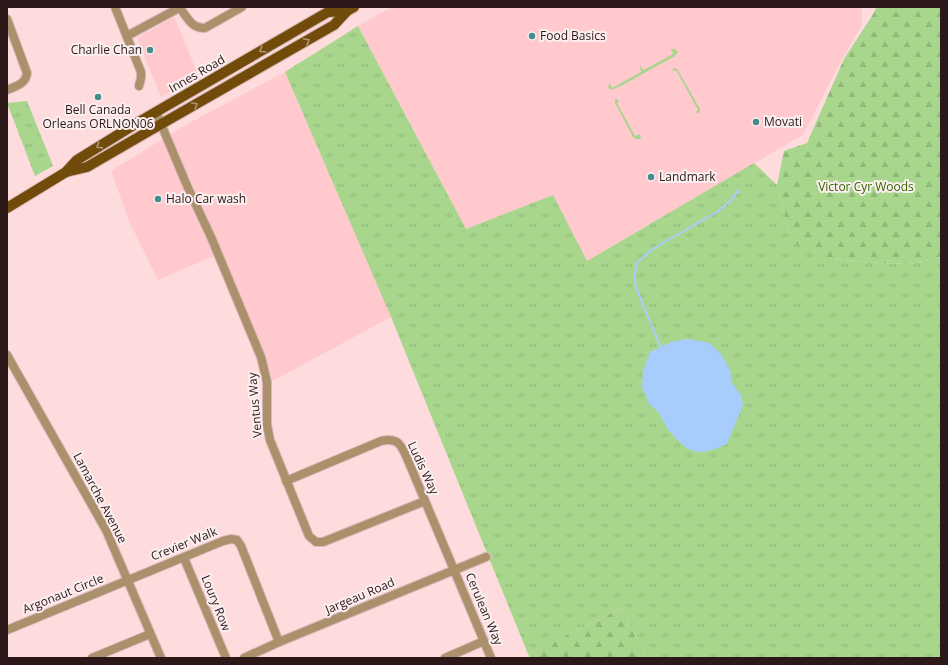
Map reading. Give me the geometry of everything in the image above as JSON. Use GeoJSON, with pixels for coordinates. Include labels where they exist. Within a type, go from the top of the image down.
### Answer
{"type":"FeatureCollection","features":[{"type":"Feature","properties":{"kind":"main road","name":"Innes Road"},"geometry":{"type":"LineString","coordinates":[[7,208],[66,172],[77,160],[156,112],[328,12],[351,9]]}},
{"type":"Feature","properties":{"kind":"main road","name":"Innes Road"},"geometry":{"type":"LineString","coordinates":[[66,172],[87,167],[334,25],[351,9]]}},
{"type":"Feature","properties":{"kind":"street"},"geometry":{"type":"LineString","coordinates":[[115,7],[141,72],[139,86]]}},
{"type":"Feature","properties":{"kind":"street"},"geometry":{"type":"LineString","coordinates":[[127,36],[179,7],[191,24],[200,28],[205,28],[242,7]]}},
{"type":"Feature","properties":{"kind":"street"},"geometry":{"type":"LineString","coordinates":[[7,19],[27,73],[27,77],[22,84],[7,90]]}},
{"type":"Feature","properties":{"kind":"street","name":"Ventus Way"},"geometry":{"type":"LineString","coordinates":[[156,112],[188,188],[211,237],[261,357],[267,385],[268,432],[272,446],[306,531],[312,540],[318,542],[329,540],[425,501]]}},
{"type":"Feature","properties":{"kind":"street","name":"Lamarche Avenue"},"geometry":{"type":"LineString","coordinates":[[7,355],[99,517],[128,581],[160,658]]}},
{"type":"Feature","properties":{"kind":"street","name":"Ludis Way"},"geometry":{"type":"LineString","coordinates":[[286,481],[378,442],[393,440],[399,443],[454,570]]}},
{"type":"Feature","properties":{"kind":"street","name":"Crevier Walk"},"geometry":{"type":"LineString","coordinates":[[128,581],[223,541],[231,539],[237,540],[241,546],[279,642]]}},
{"type":"Feature","properties":{"kind":"street","name":"Loury Row"},"geometry":{"type":"LineString","coordinates":[[184,558],[226,658]]}},
{"type":"Feature","properties":{"kind":"street","name":"Jargeau Road"},"geometry":{"type":"LineString","coordinates":[[244,658],[279,642],[486,558]]}},
{"type":"Feature","properties":{"kind":"street","name":"Cerulean Way"},"geometry":{"type":"LineString","coordinates":[[454,570],[491,658]]}},
{"type":"Feature","properties":{"kind":"street","name":"Argonaut Circle"},"geometry":{"type":"LineString","coordinates":[[7,630],[128,581]]}},
{"type":"Feature","properties":{"kind":"street"},"geometry":{"type":"LineString","coordinates":[[92,658],[150,634]]}},
{"type":"Feature","properties":{"kind":"street"},"geometry":{"type":"LineString","coordinates":[[445,658],[484,641]]}},
{"type":"Feature","properties":{"kind":"shaded area"},"geometry":{"type":"Polygon","coordinates":[[[392,7],[862,7],[862,25],[840,63],[803,135],[586,261],[553,195],[466,229],[358,26],[392,7]]]}},
{"type":"Feature","properties":{"kind":"shaded area"},"geometry":{"type":"Polygon","coordinates":[[[174,17],[198,75],[161,97],[137,38],[174,17]]]}},
{"type":"Feature","properties":{"kind":"shaded area"},"geometry":{"type":"Polygon","coordinates":[[[285,72],[391,317],[263,386],[256,357],[214,256],[158,280],[130,223],[111,171],[191,122],[285,72]]]}},
{"type":"Feature","properties":{"kind":"green space","name":"Victor Cyr Woods"},"geometry":{"type":"Polygon","coordinates":[[[877,7],[941,7],[941,257],[925,261],[894,264],[831,259],[804,251],[796,244],[790,235],[777,185],[784,151],[807,143],[844,59],[877,7]]]}},
{"type":"Feature","properties":{"kind":"green space"},"geometry":{"type":"Polygon","coordinates":[[[358,26],[466,229],[553,195],[587,261],[754,163],[777,185],[790,235],[831,259],[894,264],[925,261],[941,257],[941,658],[647,658],[622,608],[528,654],[391,317],[285,72],[358,26]]]}},
{"type":"Feature","properties":{"kind":"green space"},"geometry":{"type":"Polygon","coordinates":[[[671,49],[675,49],[678,52],[675,56],[615,88],[614,90],[608,88],[609,84],[612,88],[641,72],[640,66],[644,70],[673,54],[671,49]]]}},
{"type":"Feature","properties":{"kind":"green space"},"geometry":{"type":"Polygon","coordinates":[[[675,68],[700,109],[698,114],[696,112],[698,110],[676,70],[674,71],[672,69],[675,68]]]}},
{"type":"Feature","properties":{"kind":"green space"},"geometry":{"type":"Polygon","coordinates":[[[615,99],[619,101],[617,103],[635,136],[640,134],[640,139],[635,139],[633,137],[615,103],[615,99]]]}},
{"type":"Feature","properties":{"kind":"green space"},"geometry":{"type":"Polygon","coordinates":[[[27,101],[53,166],[35,176],[7,103],[27,101]]]}},
{"type":"Feature","properties":{"kind":"green space"},"geometry":{"type":"Polygon","coordinates":[[[622,608],[647,658],[530,658],[528,654],[622,608]]]}},
{"type":"Feature","properties":{"kind":"water"},"geometry":{"type":"Polygon","coordinates":[[[688,339],[710,343],[721,354],[730,370],[732,383],[741,395],[743,405],[727,444],[703,452],[693,451],[686,448],[668,430],[659,413],[649,404],[642,387],[643,371],[650,352],[671,342],[688,339]]]}},
{"type":"Feature","properties":{"kind":"waterway"},"geometry":{"type":"LineString","coordinates":[[660,346],[637,290],[634,278],[637,263],[651,250],[717,212],[730,201],[739,190]]}},
{"type":"Feature","properties":{"kind":"place","name":"Food Basics"},"geometry":{"type":"Point","coordinates":[532,36]}},
{"type":"Feature","properties":{"kind":"place","name":"Charlie Chan"},"geometry":{"type":"Point","coordinates":[150,50]}},
{"type":"Feature","properties":{"kind":"place","name":"Bell Canada Orleans ORLNON06"},"geometry":{"type":"Point","coordinates":[98,97]}},
{"type":"Feature","properties":{"kind":"place","name":"Movati"},"geometry":{"type":"Point","coordinates":[756,122]}},
{"type":"Feature","properties":{"kind":"place","name":"Landmark"},"geometry":{"type":"Point","coordinates":[651,177]}},
{"type":"Feature","properties":{"kind":"place","name":"Halo Car wash"},"geometry":{"type":"Point","coordinates":[158,199]}}]}
